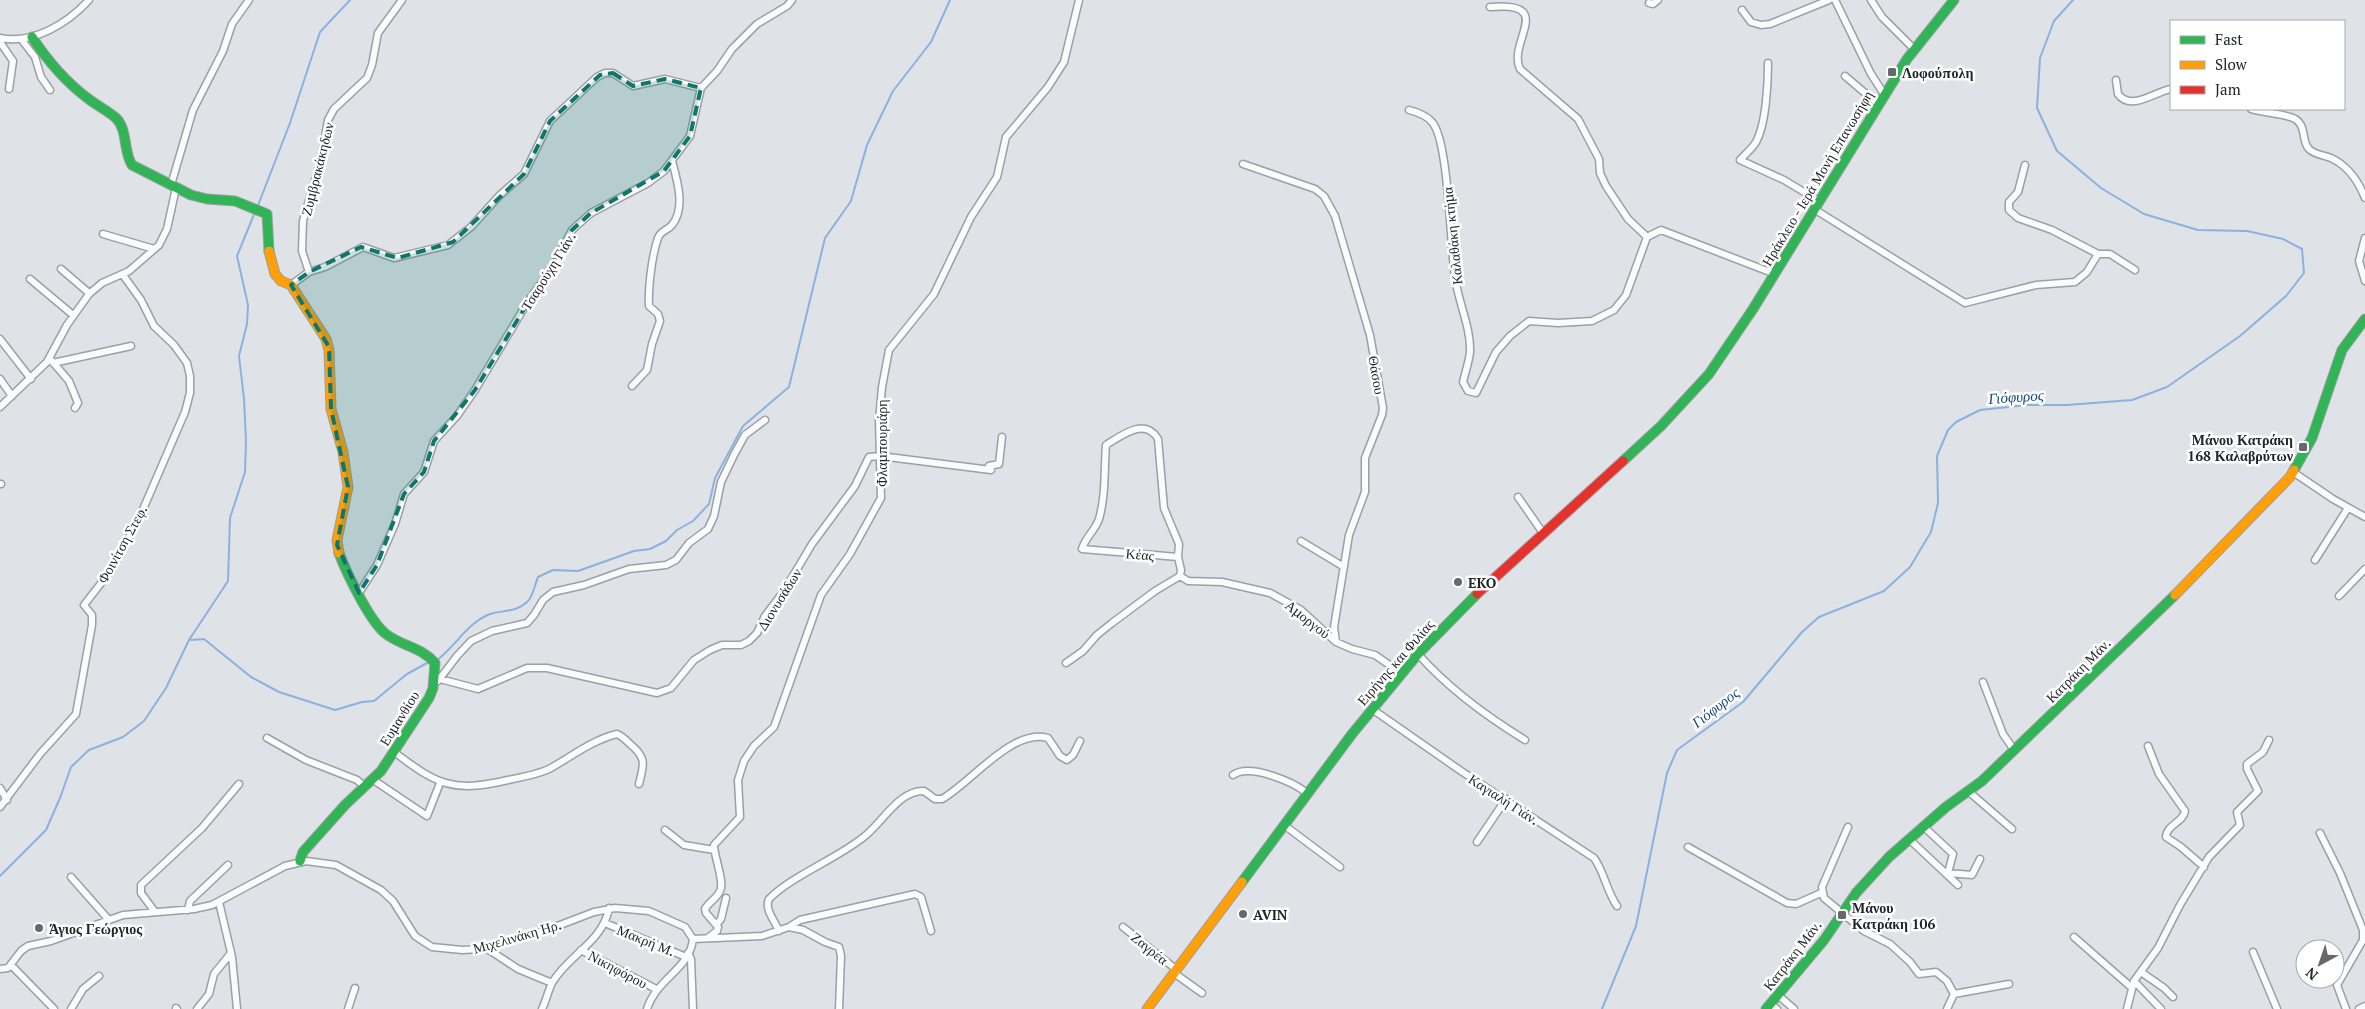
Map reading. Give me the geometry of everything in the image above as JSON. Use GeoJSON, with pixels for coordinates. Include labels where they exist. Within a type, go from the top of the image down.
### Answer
{"type":"FeatureCollection","features":[{"type":"Feature","properties":{"kind":"street"},"geometry":{"type":"LineString","coordinates":[[0,38],[21,39],[32,37],[70,19],[89,0]]}},
{"type":"Feature","properties":{"kind":"street"},"geometry":{"type":"LineString","coordinates":[[0,407],[51,361],[73,315],[89,293],[102,283],[123,275],[154,250],[166,232],[174,187],[193,110],[223,51],[233,21],[249,0]]}},
{"type":"Feature","properties":{"kind":"street","name":"Ζυμβρακάκηδων"},"geometry":{"type":"LineString","coordinates":[[309,272],[303,257],[302,227],[306,205],[321,160],[328,120],[334,109],[367,78],[372,65],[378,33],[402,0]]}},
{"type":"Feature","properties":{"kind":"street","name":"Τσαρούχη Γιάν."},"geometry":{"type":"LineString","coordinates":[[358,593],[377,565],[395,524],[404,494],[424,472],[434,441],[457,416],[475,390],[527,303],[553,267],[572,230],[591,213],[657,177],[672,162],[690,136],[701,88],[717,71],[732,49],[757,24],[787,6],[792,0]]}},
{"type":"Feature","properties":{"kind":"street","name":"Φλαμπουριάρη"},"geometry":{"type":"LineString","coordinates":[[714,850],[717,841],[740,817],[740,770],[749,752],[768,735],[779,717],[821,595],[850,554],[879,501],[882,492],[880,456],[882,387],[889,350],[936,289],[971,218],[997,177],[1006,137],[1048,87],[1064,62],[1079,0]]}},
{"type":"Feature","properties":{"kind":"street"},"geometry":{"type":"LineString","coordinates":[[1649,3],[1653,4],[1658,0]]}},
{"type":"Feature","properties":{"kind":"street"},"geometry":{"type":"LineString","coordinates":[[1742,10],[1751,22],[1767,25],[1829,0]]}},
{"type":"Feature","properties":{"kind":"street"},"geometry":{"type":"LineString","coordinates":[[1835,0],[1871,74],[1884,94]]}},
{"type":"Feature","properties":{"kind":"street"},"geometry":{"type":"LineString","coordinates":[[1871,0],[1882,17],[1914,49]]}},
{"type":"Feature","properties":{"kind":"street","name":"Ηράκλειο - Ιερά Μονή Επανωσήφη"},"geometry":{"type":"LineString","coordinates":[[1709,374],[1775,274],[1884,94],[1914,49],[1954,0]]}},
{"type":"Feature","properties":{"kind":"street"},"geometry":{"type":"LineString","coordinates":[[1490,8],[1514,7],[1522,12],[1527,26],[1517,57],[1520,69],[1578,119],[1599,158],[1600,172],[1606,186],[1628,219],[1647,237],[1661,230],[1775,274]]}},
{"type":"Feature","properties":{"kind":"street"},"geometry":{"type":"LineString","coordinates":[[32,37],[48,58],[88,99],[117,119],[123,131],[126,155],[130,162],[174,187],[198,197],[230,200],[264,210],[268,217],[268,242],[272,266],[282,281],[291,285],[329,347],[331,409],[343,452],[348,487],[337,545],[346,571],[358,593]]}},
{"type":"Feature","properties":{"kind":"street"},"geometry":{"type":"LineString","coordinates":[[21,39],[35,57],[41,77],[50,90]]}},
{"type":"Feature","properties":{"kind":"street"},"geometry":{"type":"LineString","coordinates":[[0,42],[13,61],[10,89]]}},
{"type":"Feature","properties":{"kind":"street"},"geometry":{"type":"LineString","coordinates":[[1768,63],[1767,90],[1759,135],[1756,142],[1740,160],[1784,180],[1816,205],[1965,303],[2036,285],[2075,282],[2087,272],[2098,254]]}},
{"type":"Feature","properties":{"kind":"street"},"geometry":{"type":"LineString","coordinates":[[291,285],[309,272],[325,267],[363,247],[394,258],[438,249],[453,242],[524,174],[550,121],[600,75],[613,73],[632,86],[665,79],[701,88]]}},
{"type":"Feature","properties":{"kind":"street"},"geometry":{"type":"LineString","coordinates":[[1845,76],[1878,104]]}},
{"type":"Feature","properties":{"kind":"street"},"geometry":{"type":"LineString","coordinates":[[2116,80],[2118,94],[2120,97],[2128,100],[2141,100],[2170,89]]}},
{"type":"Feature","properties":{"kind":"street","name":"Καλαθάκη κτήμα"},"geometry":{"type":"LineString","coordinates":[[1409,110],[1423,115],[1433,122],[1440,145],[1451,220],[1455,278],[1469,334],[1470,352],[1463,382],[1468,391],[1476,393],[1496,352],[1510,336],[1530,321],[1558,323],[1592,321],[1614,310],[1626,295],[1647,237]]}},
{"type":"Feature","properties":{"kind":"street"},"geometry":{"type":"LineString","coordinates":[[2255,110],[2269,114],[2286,115],[2299,122],[2307,147],[2345,166],[2352,174],[2365,198]]}},
{"type":"Feature","properties":{"kind":"street"},"geometry":{"type":"LineString","coordinates":[[632,386],[647,370],[652,344],[660,321],[658,314],[650,306],[653,273],[651,263],[661,232],[673,224],[678,210],[679,190],[672,162]]}},
{"type":"Feature","properties":{"kind":"street","name":"Θάσου"},"geometry":{"type":"LineString","coordinates":[[1243,164],[1315,189],[1324,196],[1335,216],[1370,335],[1382,415],[1365,458],[1365,492],[1349,535],[1334,627],[1336,642]]}},
{"type":"Feature","properties":{"kind":"street"},"geometry":{"type":"LineString","coordinates":[[2025,165],[2018,192],[2009,202],[2008,210],[2018,218],[2052,230],[2098,254],[2110,254],[2135,270]]}},
{"type":"Feature","properties":{"kind":"street"},"geometry":{"type":"LineString","coordinates":[[103,234],[154,250]]}},
{"type":"Feature","properties":{"kind":"street"},"geometry":{"type":"LineString","coordinates":[[2365,238],[2359,261],[2365,280]]}},
{"type":"Feature","properties":{"kind":"street"},"geometry":{"type":"LineString","coordinates":[[61,269],[89,293]]}},
{"type":"Feature","properties":{"kind":"street","name":"Φοινίτση Στεφ."},"geometry":{"type":"LineString","coordinates":[[0,807],[36,760],[76,714],[92,624],[92,615],[84,605],[109,573],[138,521],[189,401],[190,376],[187,363],[172,342],[154,326],[141,300],[123,275]]}},
{"type":"Feature","properties":{"kind":"street"},"geometry":{"type":"LineString","coordinates":[[30,279],[73,315]]}},
{"type":"Feature","properties":{"kind":"street","name":"Κατράκη Μάν."},"geometry":{"type":"LineString","coordinates":[[1771,1007],[1778,995],[1824,940],[1842,912],[1870,877],[1908,839],[1968,791],[2014,750],[2189,580],[2293,472],[2312,438],[2342,350],[2365,319]]}},
{"type":"Feature","properties":{"kind":"street"},"geometry":{"type":"LineString","coordinates":[[0,339],[31,379]]}},
{"type":"Feature","properties":{"kind":"street"},"geometry":{"type":"LineString","coordinates":[[51,361],[131,346]]}},
{"type":"Feature","properties":{"kind":"street"},"geometry":{"type":"LineString","coordinates":[[51,361],[70,382],[78,403],[75,408]]}},
{"type":"Feature","properties":{"kind":"street","name":"Ειρήνης και Φιλίας"},"geometry":{"type":"LineString","coordinates":[[1147,1009],[1307,793],[1401,673],[1474,596],[1661,426],[1709,374]]}},
{"type":"Feature","properties":{"kind":"street"},"geometry":{"type":"LineString","coordinates":[[0,379],[12,396]]}},
{"type":"Feature","properties":{"kind":"street"},"geometry":{"type":"LineString","coordinates":[[433,688],[471,641],[492,630],[526,623],[534,615],[543,600],[553,592],[584,586],[629,569],[666,565],[676,560],[689,543],[708,529],[714,516],[721,482],[734,455],[745,435],[766,420]]}},
{"type":"Feature","properties":{"kind":"street","name":"Κέας"},"geometry":{"type":"LineString","coordinates":[[1138,428],[1146,428],[1154,433],[1158,439],[1164,508],[1179,544],[1178,556],[1082,549],[1086,537],[1093,531],[1098,520],[1106,477],[1106,445],[1138,428]]}},
{"type":"Feature","properties":{"kind":"street"},"geometry":{"type":"LineString","coordinates":[[880,456],[991,470],[989,466],[999,464],[1002,437]]}},
{"type":"Feature","properties":{"kind":"street","name":"Διονυσάδων"},"geometry":{"type":"LineString","coordinates":[[440,678],[478,690],[527,668],[547,668],[657,693],[665,691],[674,685],[686,668],[699,656],[716,647],[746,643],[757,634],[765,616],[784,591],[812,544],[855,486],[869,457],[880,456]]}},
{"type":"Feature","properties":{"kind":"street"},"geometry":{"type":"LineString","coordinates":[[2293,472],[2365,517]]}},
{"type":"Feature","properties":{"kind":"street"},"geometry":{"type":"LineString","coordinates":[[1518,497],[1543,533]]}},
{"type":"Feature","properties":{"kind":"street"},"geometry":{"type":"LineString","coordinates":[[2315,560],[2348,508]]}},
{"type":"Feature","properties":{"kind":"street"},"geometry":{"type":"LineString","coordinates":[[1301,541],[1344,567]]}},
{"type":"Feature","properties":{"kind":"street"},"geometry":{"type":"LineString","coordinates":[[1066,663],[1083,651],[1097,635],[1123,615],[1155,591],[1180,576],[1181,570],[1178,556]]}},
{"type":"Feature","properties":{"kind":"street"},"geometry":{"type":"LineString","coordinates":[[2339,596],[2365,570]]}},
{"type":"Feature","properties":{"kind":"street","name":"Αμοργού"},"geometry":{"type":"LineString","coordinates":[[1180,576],[1188,581],[1222,582],[1270,593],[1301,610],[1336,642],[1374,655],[1401,673]]}},
{"type":"Feature","properties":{"kind":"street","name":"Ευμανθίου"},"geometry":{"type":"LineString","coordinates":[[300,862],[303,852],[372,779],[427,702],[433,688],[436,667],[432,658],[420,650],[387,636],[358,593]]}},
{"type":"Feature","properties":{"kind":"street"},"geometry":{"type":"LineString","coordinates":[[1418,654],[1434,672],[1461,694],[1525,740]]}},
{"type":"Feature","properties":{"kind":"street"},"geometry":{"type":"LineString","coordinates":[[1983,682],[2004,734],[2014,750]]}},
{"type":"Feature","properties":{"kind":"street","name":"Καγιαλή Γιάν."},"geometry":{"type":"LineString","coordinates":[[1372,708],[1461,771],[1594,858],[1598,863],[1607,890],[1617,906]]}},
{"type":"Feature","properties":{"kind":"street"},"geometry":{"type":"LineString","coordinates":[[393,751],[425,776],[440,782],[464,786],[482,786],[538,774],[575,753],[617,734],[631,744],[642,756],[644,766],[639,784]]}},
{"type":"Feature","properties":{"kind":"street"},"geometry":{"type":"LineString","coordinates":[[779,932],[768,910],[767,904],[769,899],[866,836],[883,817],[911,793],[924,792],[935,799],[942,799],[1011,745],[1026,740],[1042,736],[1048,738],[1060,756],[1067,760],[1073,755],[1080,741]]}},
{"type":"Feature","properties":{"kind":"street"},"geometry":{"type":"LineString","coordinates":[[267,738],[306,760],[357,780],[364,787]]}},
{"type":"Feature","properties":{"kind":"street"},"geometry":{"type":"LineString","coordinates":[[2127,1009],[2132,984],[2158,948],[2180,904],[2218,846],[2240,825],[2236,814],[2238,809],[2257,794],[2258,789],[2247,769],[2247,764],[2263,752],[2268,740]]}},
{"type":"Feature","properties":{"kind":"street"},"geometry":{"type":"LineString","coordinates":[[2148,746],[2159,774],[2185,811],[2183,818],[2169,828],[2166,837],[2181,847],[2204,868]]}},
{"type":"Feature","properties":{"kind":"street"},"geometry":{"type":"LineString","coordinates":[[1233,775],[1240,772],[1274,775],[1293,783],[1307,793]]}},
{"type":"Feature","properties":{"kind":"street"},"geometry":{"type":"LineString","coordinates":[[372,779],[427,816],[440,782]]}},
{"type":"Feature","properties":{"kind":"street"},"geometry":{"type":"LineString","coordinates":[[155,912],[140,892],[141,885],[198,832],[239,784]]}},
{"type":"Feature","properties":{"kind":"street"},"geometry":{"type":"LineString","coordinates":[[0,788],[7,800]]}},
{"type":"Feature","properties":{"kind":"street"},"geometry":{"type":"LineString","coordinates":[[1968,791],[2012,829]]}},
{"type":"Feature","properties":{"kind":"street"},"geometry":{"type":"LineString","coordinates":[[1477,842],[1506,799]]}},
{"type":"Feature","properties":{"kind":"street"},"geometry":{"type":"LineString","coordinates":[[1284,825],[1340,867]]}},
{"type":"Feature","properties":{"kind":"street"},"geometry":{"type":"LineString","coordinates":[[1923,826],[1953,854],[1948,873]]}},
{"type":"Feature","properties":{"kind":"street"},"geometry":{"type":"LineString","coordinates":[[1848,827],[1829,869],[1822,893],[1824,898],[1864,931],[1890,944],[1910,962],[1919,974],[1936,972],[1947,980],[1954,994]]}},
{"type":"Feature","properties":{"kind":"street"},"geometry":{"type":"LineString","coordinates":[[664,830],[684,845],[714,850],[721,890],[705,909],[706,913],[717,924]]}},
{"type":"Feature","properties":{"kind":"street"},"geometry":{"type":"LineString","coordinates":[[2320,833],[2340,873],[2363,930],[2363,940],[2337,985],[2346,1009]]}},
{"type":"Feature","properties":{"kind":"street"},"geometry":{"type":"LineString","coordinates":[[1908,839],[1948,873],[1958,885]]}},
{"type":"Feature","properties":{"kind":"street"},"geometry":{"type":"LineString","coordinates":[[1688,847],[1787,903],[1796,904],[1822,893]]}},
{"type":"Feature","properties":{"kind":"street"},"geometry":{"type":"LineString","coordinates":[[1948,873],[1972,875],[1980,859]]}},
{"type":"Feature","properties":{"kind":"street","name":"Μιχελινάκη Ηρ."},"geometry":{"type":"LineString","coordinates":[[0,970],[5,970],[11,965],[27,947],[51,941],[108,919],[138,912],[188,910],[219,902],[285,866],[300,862],[317,861],[336,866],[381,890],[392,901],[415,936],[426,944],[462,950],[486,948],[609,908],[637,908],[649,911],[685,927],[693,939]]}},
{"type":"Feature","properties":{"kind":"street"},"geometry":{"type":"LineString","coordinates":[[188,910],[190,902],[228,865]]}},
{"type":"Feature","properties":{"kind":"street"},"geometry":{"type":"LineString","coordinates":[[70,877],[108,919]]}},
{"type":"Feature","properties":{"kind":"street"},"geometry":{"type":"LineString","coordinates":[[647,1009],[656,989],[678,969],[687,955],[693,939],[762,936],[779,932],[800,920],[918,894],[921,897],[932,931]]}},
{"type":"Feature","properties":{"kind":"street"},"geometry":{"type":"LineString","coordinates":[[709,937],[717,931],[717,924],[721,919],[726,898]]}},
{"type":"Feature","properties":{"kind":"street"},"geometry":{"type":"LineString","coordinates":[[219,902],[231,953],[237,1009]]}},
{"type":"Feature","properties":{"kind":"street"},"geometry":{"type":"LineString","coordinates":[[542,1009],[552,983],[599,933],[605,924],[609,908]]}},
{"type":"Feature","properties":{"kind":"street","name":"Μακρή Μ."},"geometry":{"type":"LineString","coordinates":[[605,924],[687,955]]}},
{"type":"Feature","properties":{"kind":"street"},"geometry":{"type":"LineString","coordinates":[[789,927],[803,930],[839,947],[842,956],[839,1009]]}},
{"type":"Feature","properties":{"kind":"street","name":"Ζαγρέα"},"geometry":{"type":"LineString","coordinates":[[1123,927],[1202,993]]}},
{"type":"Feature","properties":{"kind":"street"},"geometry":{"type":"LineString","coordinates":[[2074,937],[2160,1009]]}},
{"type":"Feature","properties":{"kind":"street"},"geometry":{"type":"LineString","coordinates":[[486,948],[518,969],[552,983]]}},
{"type":"Feature","properties":{"kind":"street","name":"Νικηφόρου"},"geometry":{"type":"LineString","coordinates":[[581,950],[656,989]]}},
{"type":"Feature","properties":{"kind":"street"},"geometry":{"type":"LineString","coordinates":[[2252,952],[2277,1009]]}},
{"type":"Feature","properties":{"kind":"street"},"geometry":{"type":"LineString","coordinates":[[197,1009],[209,994],[214,974],[231,953]]}},
{"type":"Feature","properties":{"kind":"street"},"geometry":{"type":"LineString","coordinates":[[687,955],[691,962],[693,1009]]}},
{"type":"Feature","properties":{"kind":"street"},"geometry":{"type":"LineString","coordinates":[[11,965],[54,1009]]}},
{"type":"Feature","properties":{"kind":"street"},"geometry":{"type":"LineString","coordinates":[[2141,972],[2164,988],[2173,997]]}},
{"type":"Feature","properties":{"kind":"street"},"geometry":{"type":"LineString","coordinates":[[71,1009],[83,989],[99,976]]}},
{"type":"Feature","properties":{"kind":"street"},"geometry":{"type":"LineString","coordinates":[[1954,994],[2009,984]]}},
{"type":"Feature","properties":{"kind":"street"},"geometry":{"type":"LineString","coordinates":[[348,1009],[355,988]]}},
{"type":"Feature","properties":{"kind":"street"},"geometry":{"type":"LineString","coordinates":[[1947,1009],[1954,994]]}},
{"type":"Feature","properties":{"kind":"street"},"geometry":{"type":"LineString","coordinates":[[1778,995],[1794,1009]]}},
{"type":"Feature","properties":{"kind":"street"},"geometry":{"type":"LineString","coordinates":[[2359,1009],[2365,1006]]}},
{"type":"Feature","properties":{"kind":"highlighted area"},"geometry":{"type":"Polygon","coordinates":[[[613,73],[633,86],[665,79],[701,88],[690,136],[664,171],[591,213],[572,230],[475,390],[434,441],[424,472],[404,494],[377,565],[359,593],[337,545],[348,487],[331,409],[329,347],[291,285],[309,272],[361,247],[398,258],[453,242],[524,174],[550,121],[600,75],[613,73]]]}},
{"type":"Feature","properties":{"kind":"waterway"},"geometry":{"type":"LineString","coordinates":[[257,208],[290,123],[320,32],[350,0]]}},
{"type":"Feature","properties":{"kind":"waterway"},"geometry":{"type":"LineString","coordinates":[[437,660],[468,629],[482,618],[490,614],[514,609],[527,602],[538,577],[553,570],[578,571],[634,551],[650,549],[666,541],[677,530],[693,521],[709,504],[715,478],[743,426],[789,387],[825,238],[851,201],[867,145],[893,91],[931,42],[950,0]]}},
{"type":"Feature","properties":{"kind":"waterway","name":"Γιόφυρος"},"geometry":{"type":"LineString","coordinates":[[1602,1009],[1636,926],[1667,773],[1677,750],[1743,702],[1802,632],[1819,617],[1884,591],[1910,567],[1931,532],[1938,503],[1937,456],[1948,430],[1956,422],[1980,410],[2028,405],[2067,405],[2132,400],[2167,387],[2240,336],[2286,296],[2304,273],[2302,249],[2283,239],[2247,231],[2198,230],[2144,214],[2101,188],[2057,151],[2037,108],[2040,58],[2054,21],[2073,0]]}},
{"type":"Feature","properties":{"kind":"waterway"},"geometry":{"type":"LineString","coordinates":[[0,876],[46,830],[71,767],[89,750],[123,737],[144,721],[166,688],[189,640],[228,581],[230,518],[245,472],[246,441],[239,356],[247,324],[248,305],[237,256],[255,212]]}},
{"type":"Feature","properties":{"kind":"waterway"},"geometry":{"type":"LineString","coordinates":[[191,640],[204,639],[251,677],[279,692],[335,710],[362,702],[374,701],[407,674],[429,662]]}},
{"type":"Feature","properties":{"kind":"traffic: fast"},"geometry":{"type":"LineString","coordinates":[[1623,461],[1661,426],[1709,374],[1753,309],[1907,59],[1954,0]]}},
{"type":"Feature","properties":{"kind":"traffic: fast"},"geometry":{"type":"LineString","coordinates":[[32,37],[51,63],[66,79],[82,94],[110,113],[120,123],[127,153],[132,165],[191,195],[207,199],[235,201],[267,214],[269,251]]}},
{"type":"Feature","properties":{"kind":"traffic: fast"},"geometry":{"type":"LineString","coordinates":[[2294,470],[2312,438],[2342,350],[2365,319]]}},
{"type":"Feature","properties":{"kind":"traffic: fast"},"geometry":{"type":"LineString","coordinates":[[300,861],[303,852],[345,805],[381,771],[429,698],[433,688],[435,663],[423,653],[392,638],[380,628],[359,596],[339,553]]}},
{"type":"Feature","properties":{"kind":"traffic: fast"},"geometry":{"type":"LineString","coordinates":[[1242,882],[1352,734],[1418,654],[1477,594]]}},
{"type":"Feature","properties":{"kind":"traffic: fast"},"geometry":{"type":"LineString","coordinates":[[1766,1009],[1824,940],[1856,893],[1889,857],[1946,807],[1982,781],[2175,595]]}},
{"type":"Feature","properties":{"kind":"traffic: slow"},"geometry":{"type":"LineString","coordinates":[[269,251],[275,274],[281,281],[291,285],[326,339],[329,350],[331,409],[343,452],[348,487],[337,540],[339,553]]}},
{"type":"Feature","properties":{"kind":"traffic: slow"},"geometry":{"type":"LineString","coordinates":[[2175,595],[2290,477],[2294,470]]}},
{"type":"Feature","properties":{"kind":"traffic: slow"},"geometry":{"type":"LineString","coordinates":[[1147,1009],[1242,882]]}},
{"type":"Feature","properties":{"kind":"traffic: jam"},"geometry":{"type":"LineString","coordinates":[[1477,594],[1623,461]]}},
{"type":"Feature","properties":{"kind":"place","name":"Λοφούπολη"},"geometry":{"type":"Point","coordinates":[1892,72]}},
{"type":"Feature","properties":{"kind":"place","name":"Μάνου Κατράκη 168 Καλαβρύτων"},"geometry":{"type":"Point","coordinates":[2303,447]}},
{"type":"Feature","properties":{"kind":"place","name":"EKO"},"geometry":{"type":"Point","coordinates":[1458,582]}},
{"type":"Feature","properties":{"kind":"place","name":"AVIN"},"geometry":{"type":"Point","coordinates":[1243,914]}},
{"type":"Feature","properties":{"kind":"place","name":"Μάνου Κατράκη 106"},"geometry":{"type":"Point","coordinates":[1842,915]}},
{"type":"Feature","properties":{"kind":"place","name":"Άγιος Γεώργιος"},"geometry":{"type":"Point","coordinates":[39,928]}}]}
